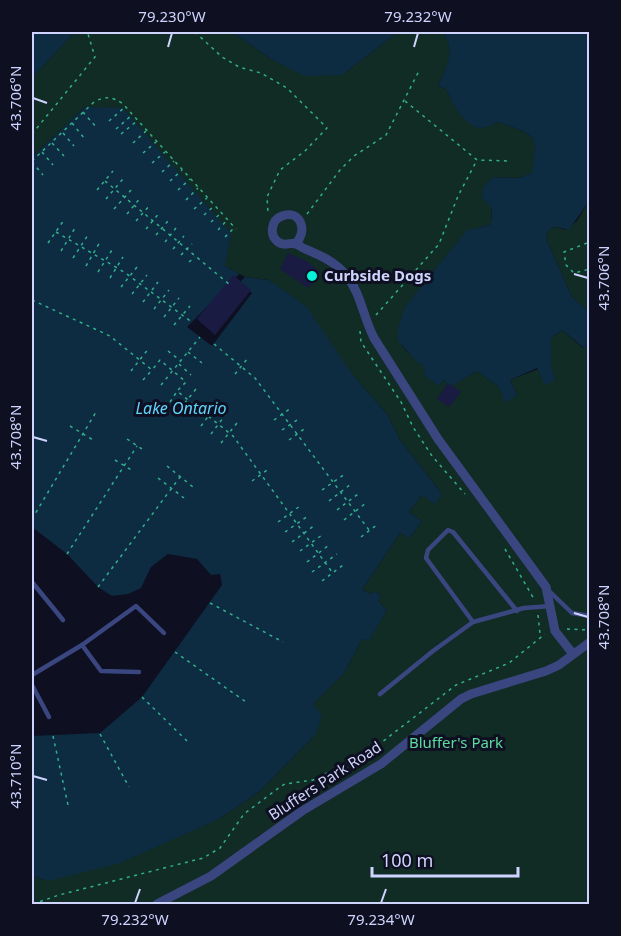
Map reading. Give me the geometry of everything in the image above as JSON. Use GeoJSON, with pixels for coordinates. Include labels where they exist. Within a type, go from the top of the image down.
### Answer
{"type":"FeatureCollection","features":[{"type":"Feature","properties":{"kind":"street"},"geometry":{"type":"LineString","coordinates":[[283,215],[293,216],[301,222],[303,230],[301,238],[295,244],[285,246],[276,241],[272,231],[274,221],[283,215]]}},
{"type":"Feature","properties":{"kind":"street"},"geometry":{"type":"LineString","coordinates":[[295,244],[327,259],[347,275],[359,296],[367,324],[438,439],[546,587],[557,636],[573,654]]}},
{"type":"Feature","properties":{"kind":"street","name":"Bluffers Park Road"},"geometry":{"type":"LineString","coordinates":[[157,904],[211,876],[302,811],[381,765],[461,699],[546,671],[559,665],[590,642]]}},
{"type":"Feature","properties":{"kind":"lane"},"geometry":{"type":"LineString","coordinates":[[473,622],[426,558],[428,550],[448,530],[453,532],[517,610]]}},
{"type":"Feature","properties":{"kind":"lane"},"geometry":{"type":"LineString","coordinates":[[32,582],[63,620]]}},
{"type":"Feature","properties":{"kind":"lane"},"geometry":{"type":"LineString","coordinates":[[546,587],[566,608],[578,615],[590,616]]}},
{"type":"Feature","properties":{"kind":"lane"},"geometry":{"type":"LineString","coordinates":[[32,675],[82,645],[136,606],[164,633]]}},
{"type":"Feature","properties":{"kind":"lane"},"geometry":{"type":"LineString","coordinates":[[380,694],[473,622],[536,606],[551,606]]}},
{"type":"Feature","properties":{"kind":"lane"},"geometry":{"type":"LineString","coordinates":[[82,645],[101,671],[139,672]]}},
{"type":"Feature","properties":{"kind":"lane"},"geometry":{"type":"LineString","coordinates":[[32,685],[49,717]]}},
{"type":"Feature","properties":{"kind":"path"},"geometry":{"type":"LineString","coordinates":[[32,134],[95,57],[88,34],[91,32]]}},
{"type":"Feature","properties":{"kind":"path"},"geometry":{"type":"LineString","coordinates":[[195,32],[222,57],[239,67],[261,73],[287,88],[327,128],[305,152],[280,170],[267,197],[267,212],[274,221]]}},
{"type":"Feature","properties":{"kind":"path"},"geometry":{"type":"LineString","coordinates":[[301,222],[340,170],[354,156],[386,135],[419,71]]}},
{"type":"Feature","properties":{"kind":"path"},"geometry":{"type":"LineString","coordinates":[[43,175],[32,161],[83,112],[103,97],[115,97],[235,228],[225,237]]}},
{"type":"Feature","properties":{"kind":"path"},"geometry":{"type":"LineString","coordinates":[[405,100],[477,160],[509,161]]}},
{"type":"Feature","properties":{"kind":"path"},"geometry":{"type":"LineString","coordinates":[[109,121],[126,107]]}},
{"type":"Feature","properties":{"kind":"path"},"geometry":{"type":"LineString","coordinates":[[83,112],[96,127]]}},
{"type":"Feature","properties":{"kind":"path"},"geometry":{"type":"LineString","coordinates":[[116,129],[133,115]]}},
{"type":"Feature","properties":{"kind":"path"},"geometry":{"type":"LineString","coordinates":[[121,134],[138,120]]}},
{"type":"Feature","properties":{"kind":"path"},"geometry":{"type":"LineString","coordinates":[[72,123],[84,138]]}},
{"type":"Feature","properties":{"kind":"path"},"geometry":{"type":"LineString","coordinates":[[133,143],[147,130]]}},
{"type":"Feature","properties":{"kind":"path"},"geometry":{"type":"LineString","coordinates":[[62,132],[74,146]]}},
{"type":"Feature","properties":{"kind":"path"},"geometry":{"type":"LineString","coordinates":[[143,153],[156,141]]}},
{"type":"Feature","properties":{"kind":"path"},"geometry":{"type":"LineString","coordinates":[[51,142],[64,156]]}},
{"type":"Feature","properties":{"kind":"path"},"geometry":{"type":"LineString","coordinates":[[42,151],[53,165]]}},
{"type":"Feature","properties":{"kind":"path"},"geometry":{"type":"LineString","coordinates":[[152,163],[165,151]]}},
{"type":"Feature","properties":{"kind":"path"},"geometry":{"type":"LineString","coordinates":[[162,172],[174,160]]}},
{"type":"Feature","properties":{"kind":"path"},"geometry":{"type":"LineString","coordinates":[[372,320],[439,244],[458,196],[477,160]]}},
{"type":"Feature","properties":{"kind":"path"},"geometry":{"type":"LineString","coordinates":[[170,181],[182,170]]}},
{"type":"Feature","properties":{"kind":"path"},"geometry":{"type":"LineString","coordinates":[[97,190],[112,171]]}},
{"type":"Feature","properties":{"kind":"path"},"geometry":{"type":"LineString","coordinates":[[178,190],[190,178]]}},
{"type":"Feature","properties":{"kind":"path"},"geometry":{"type":"LineString","coordinates":[[106,199],[123,179]]}},
{"type":"Feature","properties":{"kind":"path"},"geometry":{"type":"LineString","coordinates":[[105,181],[229,284]]}},
{"type":"Feature","properties":{"kind":"path"},"geometry":{"type":"LineString","coordinates":[[114,209],[133,188]]}},
{"type":"Feature","properties":{"kind":"path"},"geometry":{"type":"LineString","coordinates":[[186,200],[199,188]]}},
{"type":"Feature","properties":{"kind":"path"},"geometry":{"type":"LineString","coordinates":[[127,214],[141,197]]}},
{"type":"Feature","properties":{"kind":"path"},"geometry":{"type":"LineString","coordinates":[[195,209],[207,197]]}},
{"type":"Feature","properties":{"kind":"path"},"geometry":{"type":"LineString","coordinates":[[136,221],[150,204]]}},
{"type":"Feature","properties":{"kind":"path"},"geometry":{"type":"LineString","coordinates":[[204,215],[214,205]]}},
{"type":"Feature","properties":{"kind":"path"},"geometry":{"type":"LineString","coordinates":[[146,229],[160,212]]}},
{"type":"Feature","properties":{"kind":"path"},"geometry":{"type":"LineString","coordinates":[[211,222],[222,213]]}},
{"type":"Feature","properties":{"kind":"path"},"geometry":{"type":"LineString","coordinates":[[48,243],[64,220]]}},
{"type":"Feature","properties":{"kind":"path"},"geometry":{"type":"LineString","coordinates":[[218,230],[228,220]]}},
{"type":"Feature","properties":{"kind":"path"},"geometry":{"type":"LineString","coordinates":[[156,235],[168,221]]}},
{"type":"Feature","properties":{"kind":"path"},"geometry":{"type":"LineString","coordinates":[[61,251],[75,228]]}},
{"type":"Feature","properties":{"kind":"path"},"geometry":{"type":"LineString","coordinates":[[165,242],[176,228]]}},
{"type":"Feature","properties":{"kind":"path"},"geometry":{"type":"LineString","coordinates":[[56,232],[117,268],[193,323]]}},
{"type":"Feature","properties":{"kind":"path"},"geometry":{"type":"LineString","coordinates":[[73,258],[88,235]]}},
{"type":"Feature","properties":{"kind":"path"},"geometry":{"type":"LineString","coordinates":[[173,249],[184,236]]}},
{"type":"Feature","properties":{"kind":"path"},"geometry":{"type":"LineString","coordinates":[[590,240],[564,252],[566,265],[574,273],[590,269]]}},
{"type":"Feature","properties":{"kind":"path"},"geometry":{"type":"LineString","coordinates":[[86,266],[100,242]]}},
{"type":"Feature","properties":{"kind":"path"},"geometry":{"type":"LineString","coordinates":[[587,243],[590,251]]}},
{"type":"Feature","properties":{"kind":"path"},"geometry":{"type":"LineString","coordinates":[[182,255],[192,244]]}},
{"type":"Feature","properties":{"kind":"path"},"geometry":{"type":"LineString","coordinates":[[98,272],[112,250]]}},
{"type":"Feature","properties":{"kind":"path"},"geometry":{"type":"LineString","coordinates":[[189,262],[195,256]]}},
{"type":"Feature","properties":{"kind":"path"},"geometry":{"type":"LineString","coordinates":[[110,278],[123,257]]}},
{"type":"Feature","properties":{"kind":"path"},"geometry":{"type":"LineString","coordinates":[[122,287],[137,267]]}},
{"type":"Feature","properties":{"kind":"path"},"geometry":{"type":"LineString","coordinates":[[132,294],[147,275]]}},
{"type":"Feature","properties":{"kind":"path"},"geometry":{"type":"LineString","coordinates":[[143,302],[158,282]]}},
{"type":"Feature","properties":{"kind":"path"},"geometry":{"type":"LineString","coordinates":[[154,309],[169,290]]}},
{"type":"Feature","properties":{"kind":"path"},"geometry":{"type":"LineString","coordinates":[[164,317],[179,298]]}},
{"type":"Feature","properties":{"kind":"path"},"geometry":{"type":"LineString","coordinates":[[32,300],[110,336],[152,370]]}},
{"type":"Feature","properties":{"kind":"path"},"geometry":{"type":"LineString","coordinates":[[174,325],[190,306]]}},
{"type":"Feature","properties":{"kind":"path"},"geometry":{"type":"LineString","coordinates":[[161,385],[200,337]]}},
{"type":"Feature","properties":{"kind":"path"},"geometry":{"type":"LineString","coordinates":[[214,344],[255,378],[342,491],[369,530]]}},
{"type":"Feature","properties":{"kind":"path"},"geometry":{"type":"LineString","coordinates":[[131,370],[149,348]]}},
{"type":"Feature","properties":{"kind":"path"},"geometry":{"type":"LineString","coordinates":[[168,351],[181,361]]}},
{"type":"Feature","properties":{"kind":"path"},"geometry":{"type":"LineString","coordinates":[[188,352],[202,363]]}},
{"type":"Feature","properties":{"kind":"path"},"geometry":{"type":"LineString","coordinates":[[235,374],[248,358]]}},
{"type":"Feature","properties":{"kind":"path"},"geometry":{"type":"LineString","coordinates":[[143,380],[160,360],[186,382],[170,402]]}},
{"type":"Feature","properties":{"kind":"path"},"geometry":{"type":"LineString","coordinates":[[179,364],[191,375]]}},
{"type":"Feature","properties":{"kind":"path"},"geometry":{"type":"LineString","coordinates":[[180,409],[196,389]]}},
{"type":"Feature","properties":{"kind":"path"},"geometry":{"type":"LineString","coordinates":[[177,391],[229,433],[332,572]]}},
{"type":"Feature","properties":{"kind":"path"},"geometry":{"type":"LineString","coordinates":[[201,426],[216,406]]}},
{"type":"Feature","properties":{"kind":"path"},"geometry":{"type":"LineString","coordinates":[[274,420],[291,408]]}},
{"type":"Feature","properties":{"kind":"path"},"geometry":{"type":"LineString","coordinates":[[32,519],[96,412]]}},
{"type":"Feature","properties":{"kind":"path"},"geometry":{"type":"LineString","coordinates":[[211,434],[226,414]]}},
{"type":"Feature","properties":{"kind":"path"},"geometry":{"type":"LineString","coordinates":[[282,430],[300,418]]}},
{"type":"Feature","properties":{"kind":"path"},"geometry":{"type":"LineString","coordinates":[[220,443],[237,423]]}},
{"type":"Feature","properties":{"kind":"path"},"geometry":{"type":"LineString","coordinates":[[70,426],[93,440]]}},
{"type":"Feature","properties":{"kind":"path"},"geometry":{"type":"LineString","coordinates":[[289,440],[307,426]]}},
{"type":"Feature","properties":{"kind":"path"},"geometry":{"type":"LineString","coordinates":[[127,439],[145,451]]}},
{"type":"Feature","properties":{"kind":"path"},"geometry":{"type":"LineString","coordinates":[[67,554],[137,446]]}},
{"type":"Feature","properties":{"kind":"path"},"geometry":{"type":"LineString","coordinates":[[116,460],[133,471]]}},
{"type":"Feature","properties":{"kind":"path"},"geometry":{"type":"LineString","coordinates":[[167,466],[193,487]]}},
{"type":"Feature","properties":{"kind":"path"},"geometry":{"type":"LineString","coordinates":[[252,481],[270,468]]}},
{"type":"Feature","properties":{"kind":"path"},"geometry":{"type":"LineString","coordinates":[[322,490],[345,474]]}},
{"type":"Feature","properties":{"kind":"path"},"geometry":{"type":"LineString","coordinates":[[98,587],[180,477]]}},
{"type":"Feature","properties":{"kind":"path"},"geometry":{"type":"LineString","coordinates":[[158,478],[184,498]]}},
{"type":"Feature","properties":{"kind":"path"},"geometry":{"type":"LineString","coordinates":[[330,501],[351,484]]}},
{"type":"Feature","properties":{"kind":"path"},"geometry":{"type":"LineString","coordinates":[[337,510],[358,494]]}},
{"type":"Feature","properties":{"kind":"path"},"geometry":{"type":"LineString","coordinates":[[344,520],[366,503]]}},
{"type":"Feature","properties":{"kind":"path"},"geometry":{"type":"LineString","coordinates":[[278,522],[300,506]]}},
{"type":"Feature","properties":{"kind":"path"},"geometry":{"type":"LineString","coordinates":[[285,532],[308,516]]}},
{"type":"Feature","properties":{"kind":"path"},"geometry":{"type":"LineString","coordinates":[[361,537],[378,524]]}},
{"type":"Feature","properties":{"kind":"path"},"geometry":{"type":"LineString","coordinates":[[292,542],[315,525]]}},
{"type":"Feature","properties":{"kind":"path"},"geometry":{"type":"LineString","coordinates":[[300,551],[322,535]]}},
{"type":"Feature","properties":{"kind":"path"},"geometry":{"type":"LineString","coordinates":[[307,562],[329,545]]}},
{"type":"Feature","properties":{"kind":"path"},"geometry":{"type":"LineString","coordinates":[[312,572],[337,554]]}},
{"type":"Feature","properties":{"kind":"path"},"geometry":{"type":"LineString","coordinates":[[322,581],[343,565]]}},
{"type":"Feature","properties":{"kind":"path"},"geometry":{"type":"LineString","coordinates":[[210,603],[283,642]]}},
{"type":"Feature","properties":{"kind":"path"},"geometry":{"type":"LineString","coordinates":[[538,613],[541,636]]}},
{"type":"Feature","properties":{"kind":"path"},"geometry":{"type":"LineString","coordinates":[[561,629],[590,630]]}},
{"type":"Feature","properties":{"kind":"path"},"geometry":{"type":"LineString","coordinates":[[33,904],[59,895],[203,858],[220,848],[244,814],[280,787],[285,784],[313,780],[369,752],[456,685],[509,663],[541,636],[548,633]]}},
{"type":"Feature","properties":{"kind":"path"},"geometry":{"type":"LineString","coordinates":[[175,652],[246,702]]}},
{"type":"Feature","properties":{"kind":"path"},"geometry":{"type":"LineString","coordinates":[[142,697],[188,742]]}},
{"type":"Feature","properties":{"kind":"path"},"geometry":{"type":"LineString","coordinates":[[100,734],[129,787]]}},
{"type":"Feature","properties":{"kind":"path"},"geometry":{"type":"LineString","coordinates":[[53,736],[68,805]]}},
{"type":"Feature","properties":{"kind":"green space","name":"Bluffer's Park"},"geometry":{"type":"Polygon","coordinates":[[[73,32],[232,32],[271,59],[342,75],[398,32],[443,32],[450,53],[438,86],[446,89],[451,99],[482,128],[498,122],[526,133],[534,142],[533,173],[519,178],[493,177],[491,224],[479,228],[398,329],[403,347],[426,368],[439,386],[444,380],[451,386],[477,371],[499,387],[517,395],[510,380],[551,364],[551,338],[562,330],[583,348],[589,344],[589,904],[32,904],[32,876],[48,881],[219,819],[260,791],[315,735],[313,704],[344,673],[362,639],[369,640],[387,610],[378,601],[381,596],[375,591],[372,594],[362,590],[400,533],[410,538],[422,521],[409,512],[422,495],[442,494],[400,440],[387,414],[269,280],[245,277],[225,266],[226,255],[85,107],[32,157],[32,78],[73,32]]]}},
{"type":"Feature","properties":{"kind":"green space"},"geometry":{"type":"Polygon","coordinates":[[[589,201],[589,312],[572,297],[546,235],[551,228],[566,230],[577,221],[589,201]]]}},
{"type":"Feature","properties":{"kind":"water"},"geometry":{"type":"Polygon","coordinates":[[[32,32],[73,32],[73,34],[32,78],[32,32]]]}},
{"type":"Feature","properties":{"kind":"water"},"geometry":{"type":"Polygon","coordinates":[[[232,32],[398,32],[342,75],[304,76],[271,59],[232,32]]]}},
{"type":"Feature","properties":{"kind":"water"},"geometry":{"type":"Polygon","coordinates":[[[443,32],[589,32],[589,201],[569,230],[551,228],[546,235],[572,297],[589,312],[589,344],[584,348],[562,330],[551,338],[551,364],[555,380],[545,385],[537,368],[510,380],[517,395],[505,403],[499,387],[477,371],[450,387],[444,380],[439,386],[425,376],[423,365],[416,361],[398,341],[398,329],[405,307],[467,230],[491,224],[492,210],[482,197],[483,188],[493,177],[519,178],[532,173],[534,160],[534,142],[526,133],[498,122],[482,128],[474,126],[459,113],[446,89],[438,86],[450,53],[443,32]]]}},
{"type":"Feature","properties":{"kind":"water","name":"Lake Ontario"},"geometry":{"type":"Polygon","coordinates":[[[85,107],[123,108],[231,233],[225,266],[245,277],[269,280],[306,306],[352,374],[387,414],[400,440],[442,494],[435,504],[422,495],[409,512],[422,521],[410,538],[400,533],[362,590],[372,594],[375,591],[381,596],[378,601],[387,610],[369,641],[362,639],[344,673],[313,704],[322,716],[315,735],[260,791],[219,819],[120,863],[48,881],[32,876],[32,736],[100,733],[142,697],[222,585],[220,574],[211,575],[197,559],[168,554],[151,567],[141,588],[128,594],[112,596],[98,587],[67,554],[32,527],[34,391],[32,391],[32,157],[85,107]]]}},
{"type":"Feature","properties":{"kind":"pier"},"geometry":{"type":"Polygon","coordinates":[[[239,274],[245,277],[238,284],[252,293],[212,346],[187,327],[239,274]]]}},
{"type":"Feature","properties":{"kind":"building"},"geometry":{"type":"Polygon","coordinates":[[[288,253],[308,262],[320,272],[308,288],[280,269],[288,253]]]}},
{"type":"Feature","properties":{"kind":"building"},"geometry":{"type":"Polygon","coordinates":[[[233,275],[251,290],[215,335],[197,319],[233,275]]]}},
{"type":"Feature","properties":{"kind":"building"},"geometry":{"type":"Polygon","coordinates":[[[448,383],[461,392],[449,407],[437,399],[448,383]]]}},
{"type":"Feature","properties":{"kind":"place","name":"Curbside Dogs"},"geometry":{"type":"Point","coordinates":[312,276]}}]}
